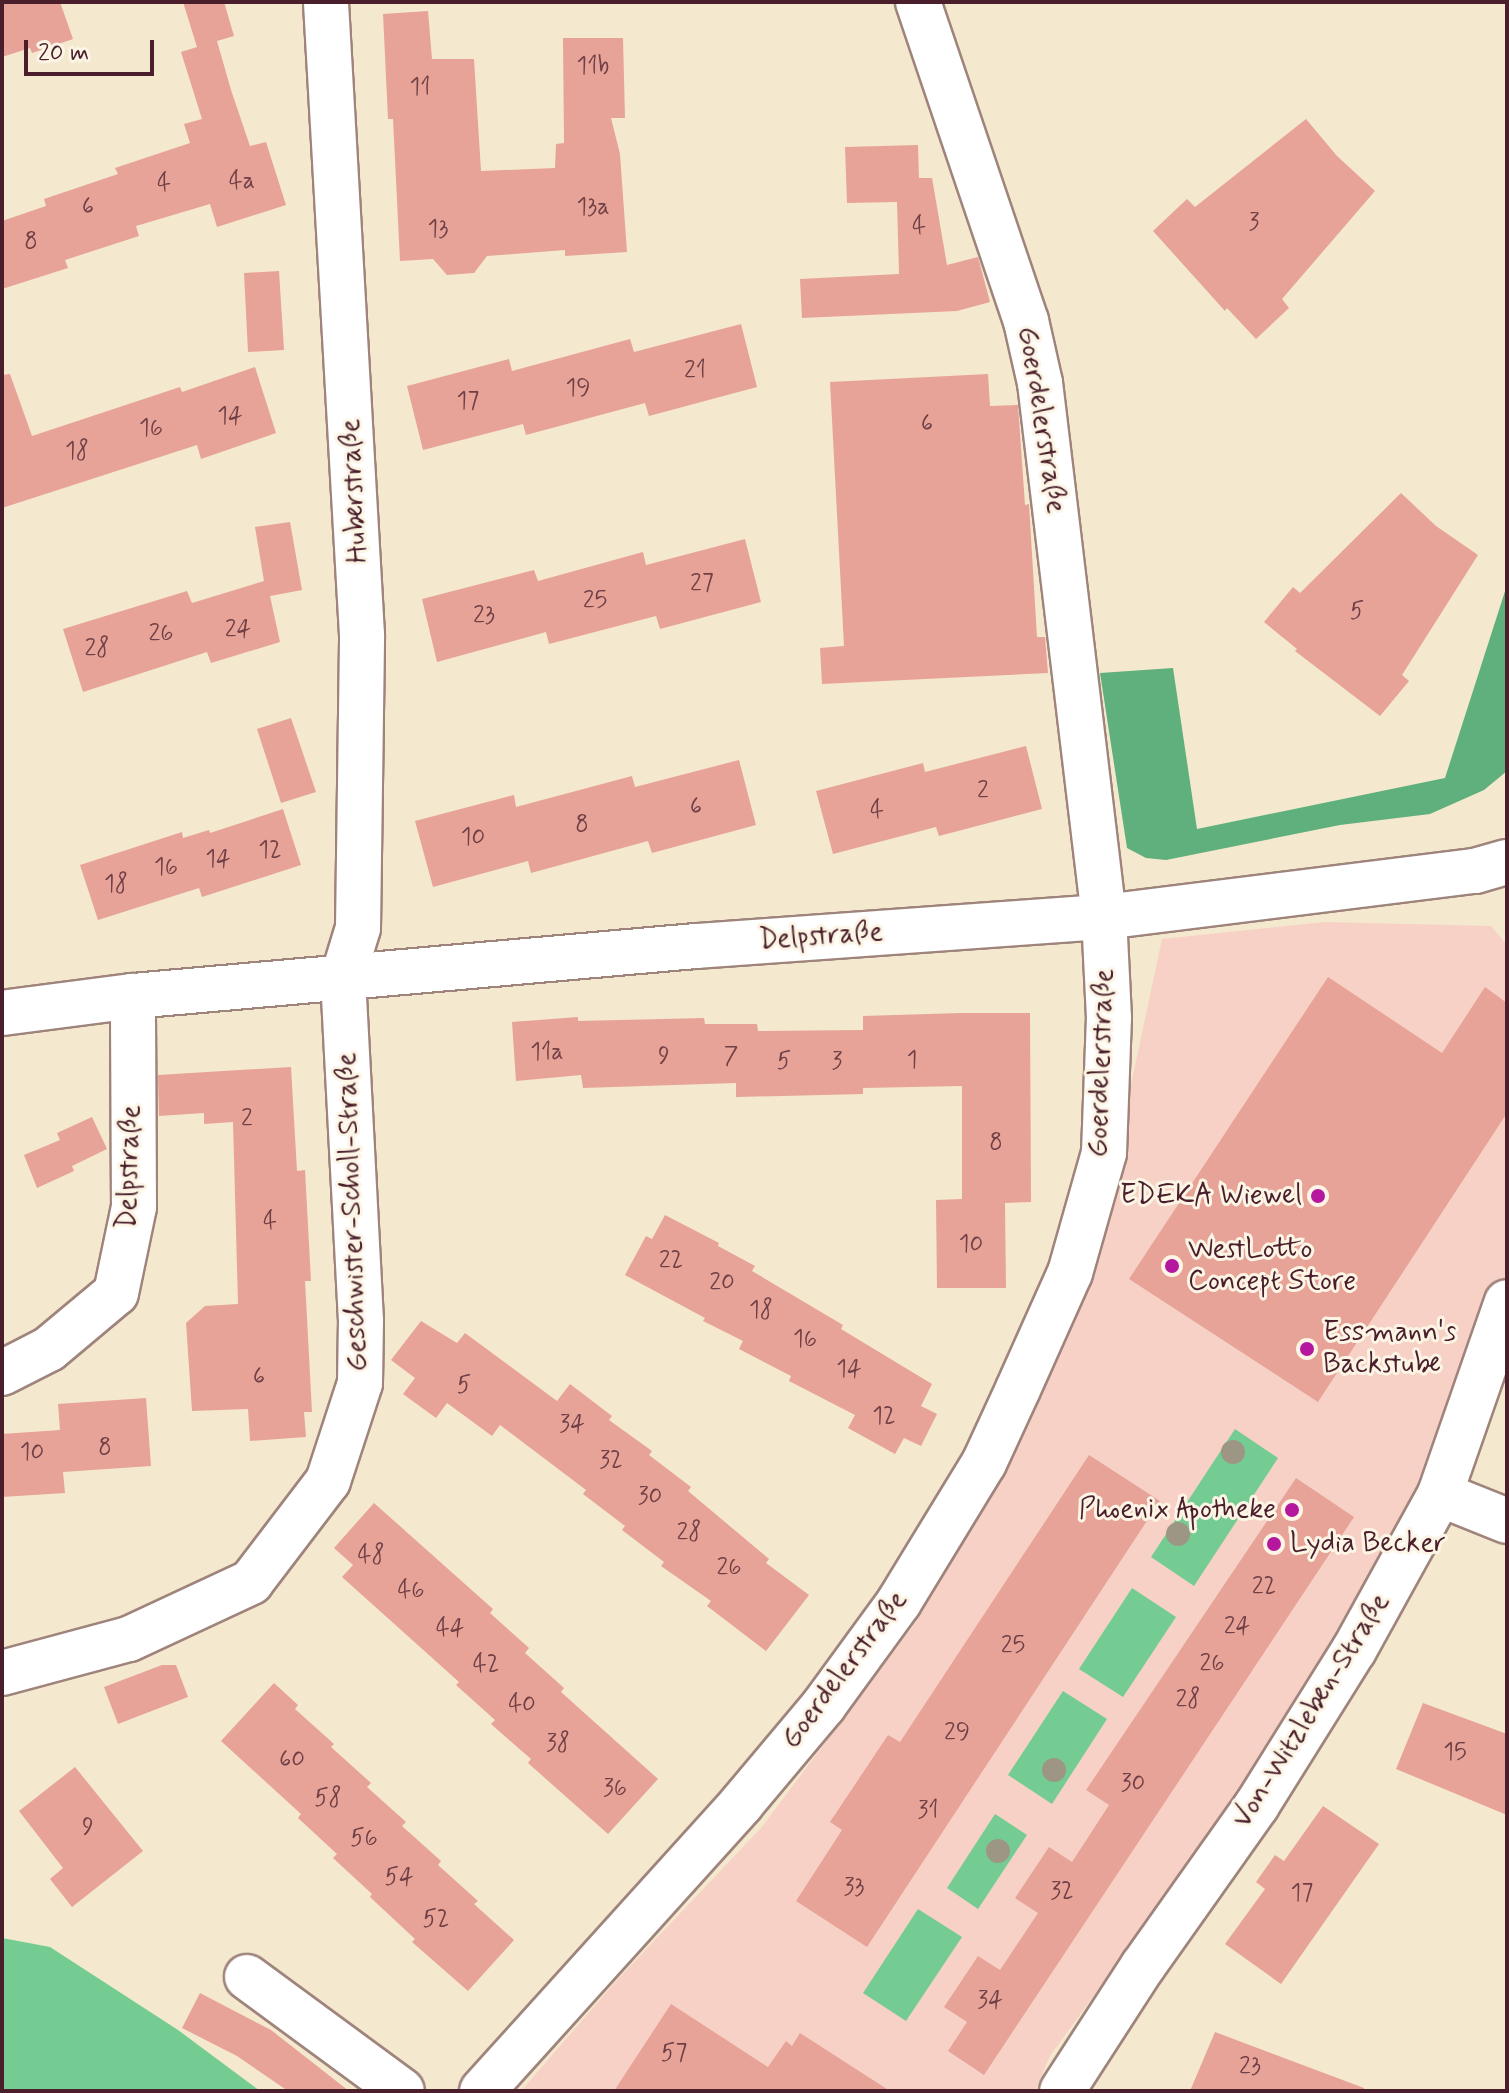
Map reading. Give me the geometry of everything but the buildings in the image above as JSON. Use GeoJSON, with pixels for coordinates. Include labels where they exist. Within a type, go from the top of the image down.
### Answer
{"type":"FeatureCollection","features":[{"type":"Feature","properties":{"kind":"street","name":"Huberstraße"},"geometry":{"type":"LineString","coordinates":[[326,2],[362,635],[358,928],[343,977]]}},
{"type":"Feature","properties":{"kind":"street","name":"Goerdelerstraße"},"geometry":{"type":"LineString","coordinates":[[482,2091],[741,1804],[824,1705],[899,1602],[984,1463],[1070,1273],[1104,1153],[1109,1018],[1104,917],[1040,383],[1026,321],[918,2]]}},
{"type":"Feature","properties":{"kind":"street","name":"Delpstraße"},"geometry":{"type":"LineString","coordinates":[[2,1013],[133,996],[696,946],[1104,917],[1475,871],[1507,862]]}},
{"type":"Feature","properties":{"kind":"street","name":"Geschwister-Scholl-Straße"},"geometry":{"type":"LineString","coordinates":[[2,1673],[129,1639],[251,1582],[328,1481],[360,1383],[361,1321],[343,977]]}},
{"type":"Feature","properties":{"kind":"street","name":"Delpstraße"},"geometry":{"type":"LineString","coordinates":[[2,1373],[49,1349],[116,1293],[134,1207],[133,996]]}},
{"type":"Feature","properties":{"kind":"street","name":"Von-Witzleben-Straße"},"geometry":{"type":"LineString","coordinates":[[1062,2091],[1143,1966],[1257,1805],[1354,1650],[1440,1494],[1507,1302]]}},
{"type":"Feature","properties":{"kind":"street"},"geometry":{"type":"LineString","coordinates":[[1440,1494],[1507,1521]]}},
{"type":"Feature","properties":{"kind":"street"},"geometry":{"type":"LineString","coordinates":[[247,1977],[402,2091]]}},
{"type":"Feature","properties":{"kind":"shaded area"},"geometry":{"type":"Polygon","coordinates":[[[1324,922],[1491,926],[1507,945],[1507,1277],[1418,1500],[1223,1817],[1050,2056],[1035,2091],[521,2091],[617,1980],[761,1828],[916,1622],[1031,1416],[1083,1280],[1116,1155],[1162,939],[1324,922]]]}},
{"type":"Feature","properties":{"kind":"green space"},"geometry":{"type":"Polygon","coordinates":[[[1507,585],[1507,771],[1484,790],[1430,814],[1340,825],[1166,860],[1146,858],[1127,848],[1100,673],[1173,668],[1197,829],[1445,778],[1507,585]]]}},
{"type":"Feature","properties":{"kind":"green space"},"geometry":{"type":"Polygon","coordinates":[[[1235,1429],[1278,1458],[1194,1586],[1151,1557],[1235,1429]]]}},
{"type":"Feature","properties":{"kind":"green space"},"geometry":{"type":"Polygon","coordinates":[[[1132,1588],[1176,1617],[1123,1697],[1079,1669],[1132,1588]]]}},
{"type":"Feature","properties":{"kind":"green space"},"geometry":{"type":"Polygon","coordinates":[[[1063,1691],[1107,1719],[1052,1804],[1008,1775],[1063,1691]]]}},
{"type":"Feature","properties":{"kind":"green space"},"geometry":{"type":"Polygon","coordinates":[[[995,1814],[1027,1835],[978,1909],[947,1888],[995,1814]]]}},
{"type":"Feature","properties":{"kind":"green space"},"geometry":{"type":"Polygon","coordinates":[[[918,1909],[962,1937],[906,2021],[863,1993],[918,1909]]]}},
{"type":"Feature","properties":{"kind":"green space"},"geometry":{"type":"Polygon","coordinates":[[[2,1938],[50,1947],[178,2030],[260,2091],[2,2091],[2,1938]]]}},
{"type":"Feature","properties":{"kind":"place","name":"EDEKA Wiewel"},"geometry":{"type":"Point","coordinates":[1318,1196]}},
{"type":"Feature","properties":{"kind":"place","name":"WestLotto Concept Store"},"geometry":{"type":"Point","coordinates":[1172,1266]}},
{"type":"Feature","properties":{"kind":"place","name":"Essmann's Backstube"},"geometry":{"type":"Point","coordinates":[1307,1349]}},
{"type":"Feature","properties":{"kind":"place","name":"Phoenix Apotheke"},"geometry":{"type":"Point","coordinates":[1292,1510]}},
{"type":"Feature","properties":{"kind":"place","name":"Lydia Becker"},"geometry":{"type":"Point","coordinates":[1274,1544]}}]}
